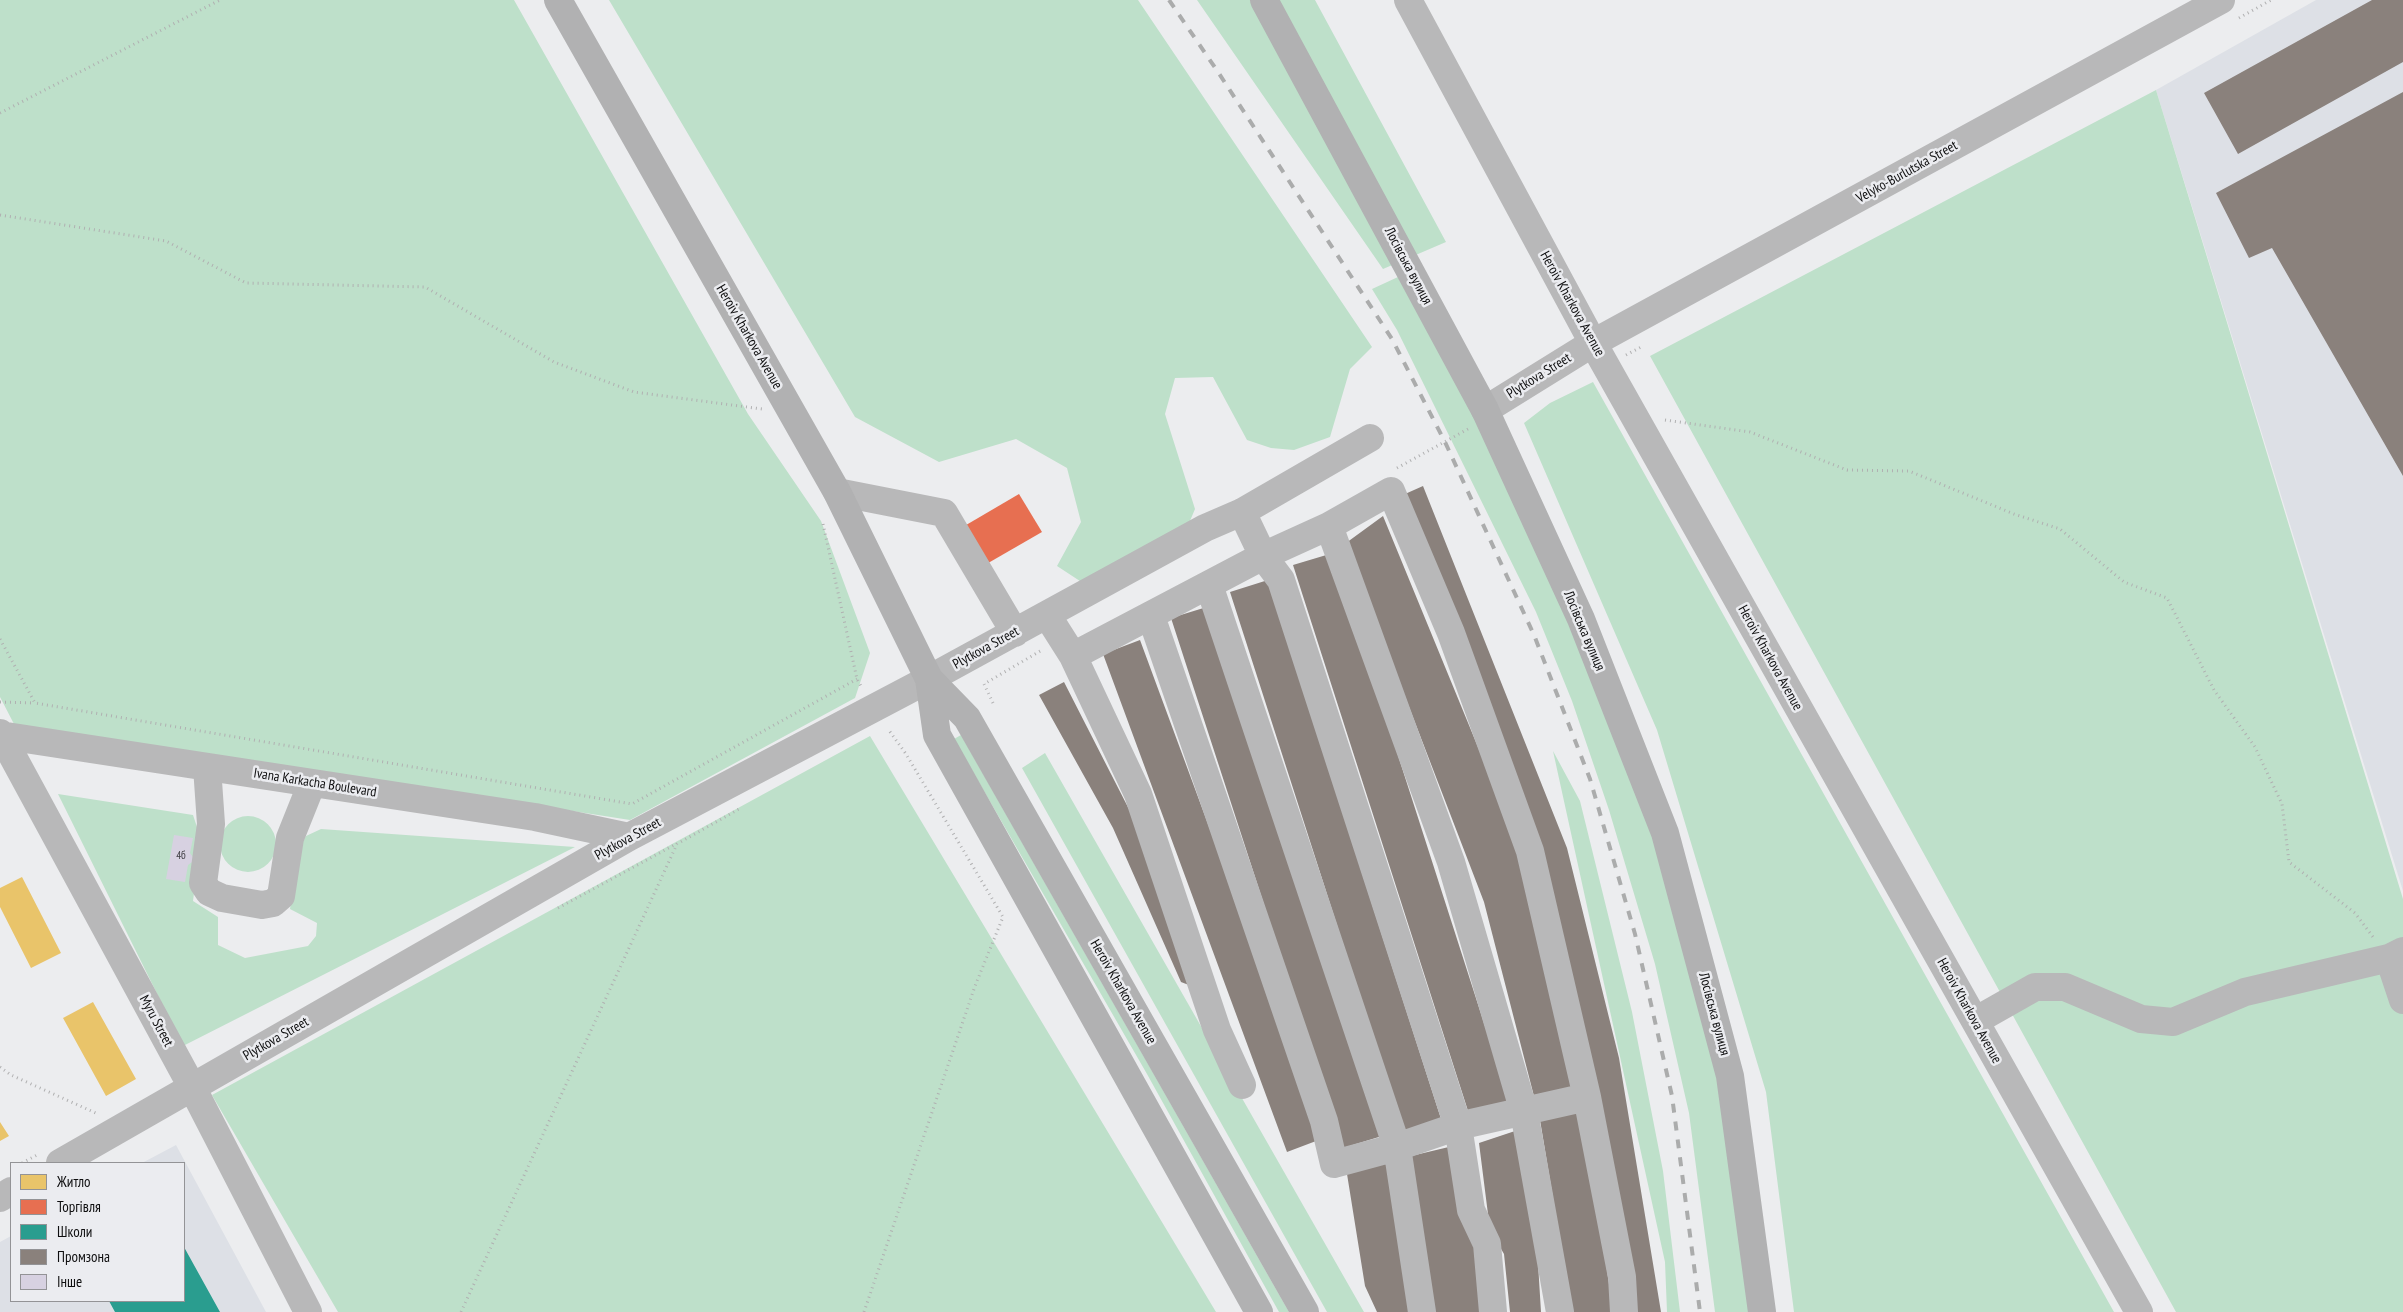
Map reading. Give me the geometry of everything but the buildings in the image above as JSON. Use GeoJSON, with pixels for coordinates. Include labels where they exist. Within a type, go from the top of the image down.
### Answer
{"type":"FeatureCollection","features":[{"type":"Feature","properties":{"kind":"main road","name":"Heroiv Kharkova Avenue"},"geometry":{"type":"LineString","coordinates":[[558,0],[837,492],[929,679],[938,735],[1259,1312]]}},
{"type":"Feature","properties":{"kind":"main road","name":"Лосівська вулиця"},"geometry":{"type":"LineString","coordinates":[[1264,0],[1485,410],[1581,619],[1665,833],[1730,1076],[1762,1312]]}},
{"type":"Feature","properties":{"kind":"main road","name":"Heroiv Kharkova Avenue"},"geometry":{"type":"LineString","coordinates":[[929,679],[967,718],[1305,1312]]}},
{"type":"Feature","properties":{"kind":"street","name":"Heroiv Kharkova Avenue"},"geometry":{"type":"LineString","coordinates":[[1408,0],[1593,343],[2139,1312]]}},
{"type":"Feature","properties":{"kind":"street","name":"Velyko-Burlutska Street"},"geometry":{"type":"LineString","coordinates":[[1593,343],[2221,0]]}},
{"type":"Feature","properties":{"kind":"street","name":"Plytkova Street"},"geometry":{"type":"LineString","coordinates":[[1485,410],[1593,343]]}},
{"type":"Feature","properties":{"kind":"street","name":"Plytkova Street"},"geometry":{"type":"LineString","coordinates":[[62,1162],[629,837],[1015,633],[1205,528],[1242,512],[1370,438]]}},
{"type":"Feature","properties":{"kind":"street"},"geometry":{"type":"LineString","coordinates":[[1073,656],[1263,556],[1329,526],[1391,491],[1450,633],[1530,851],[1587,1097],[1622,1277],[1624,1312]]}},
{"type":"Feature","properties":{"kind":"street"},"geometry":{"type":"LineString","coordinates":[[837,492],[944,513],[1015,633]]}},
{"type":"Feature","properties":{"kind":"street"},"geometry":{"type":"LineString","coordinates":[[1242,512],[1263,556],[1281,580],[1458,1126],[1471,1210],[1487,1244],[1493,1312]]}},
{"type":"Feature","properties":{"kind":"street"},"geometry":{"type":"LineString","coordinates":[[1329,526],[1451,862],[1524,1112],[1560,1312]]}},
{"type":"Feature","properties":{"kind":"street"},"geometry":{"type":"LineString","coordinates":[[1210,585],[1397,1147],[1422,1312]]}},
{"type":"Feature","properties":{"kind":"street"},"geometry":{"type":"LineString","coordinates":[[1047,615],[1073,656],[1138,794],[1217,1030],[1242,1085]]}},
{"type":"Feature","properties":{"kind":"street"},"geometry":{"type":"LineString","coordinates":[[1150,616],[1321,1111],[1334,1164],[1397,1147],[1458,1126],[1587,1097]]}},
{"type":"Feature","properties":{"kind":"street","name":"Ivana Karkacha Boulevard"},"geometry":{"type":"LineString","coordinates":[[0,734],[535,817],[629,837]]}},
{"type":"Feature","properties":{"kind":"street","name":"Myru Street"},"geometry":{"type":"LineString","coordinates":[[0,734],[192,1087],[308,1312]]}},
{"type":"Feature","properties":{"kind":"street"},"geometry":{"type":"LineString","coordinates":[[207,767],[212,824],[203,883],[209,892],[222,898],[262,905],[274,903],[281,896],[290,838],[312,783]]}},
{"type":"Feature","properties":{"kind":"street"},"geometry":{"type":"LineString","coordinates":[[1975,1021],[2035,986],[2065,987],[2141,1019],[2173,1022],[2245,992],[2396,955],[2403,1000]]}},
{"type":"Feature","properties":{"kind":"path"},"geometry":{"type":"LineString","coordinates":[[0,113],[220,0]]}},
{"type":"Feature","properties":{"kind":"path"},"geometry":{"type":"LineString","coordinates":[[0,215],[166,241],[246,283],[425,287],[554,362],[634,392],[765,409],[760,401]]}},
{"type":"Feature","properties":{"kind":"path"},"geometry":{"type":"LineString","coordinates":[[1634,416],[1750,432],[1847,470],[1909,471],[2014,514],[2060,529],[2124,582],[2167,598],[2214,690],[2255,747],[2282,804],[2289,862],[2355,913],[2396,955]]}},
{"type":"Feature","properties":{"kind":"path"},"geometry":{"type":"LineString","coordinates":[[822,515],[857,679],[873,709],[906,754],[1003,917],[975,986],[864,1312]]}},
{"type":"Feature","properties":{"kind":"path"},"geometry":{"type":"LineString","coordinates":[[0,639],[35,702]]}},
{"type":"Feature","properties":{"kind":"path"},"geometry":{"type":"LineString","coordinates":[[0,702],[35,702],[632,804],[857,679]]}},
{"type":"Feature","properties":{"kind":"path"},"geometry":{"type":"LineString","coordinates":[[461,1312],[677,844],[744,806]]}},
{"type":"Feature","properties":{"kind":"path"},"geometry":{"type":"LineString","coordinates":[[0,1067],[11,1075],[105,1117]]}},
{"type":"Feature","properties":{"kind":"shaded area"},"geometry":{"type":"Polygon","coordinates":[[[2316,0],[2403,0],[2403,891],[2156,90],[2316,0]]]}},
{"type":"Feature","properties":{"kind":"shaded area"},"geometry":{"type":"Polygon","coordinates":[[[176,1145],[266,1312],[0,1312],[0,1242],[10,1237],[10,1302],[185,1302],[185,1162],[144,1162],[176,1145]]]}},
{"type":"Feature","properties":{"kind":"green space"},"geometry":{"type":"Polygon","coordinates":[[[0,0],[514,0],[748,414],[821,521],[870,653],[855,698],[630,820],[14,724],[0,697],[0,0]]]}},
{"type":"Feature","properties":{"kind":"green space"},"geometry":{"type":"Polygon","coordinates":[[[609,0],[1138,0],[1372,347],[1350,369],[1330,437],[1294,450],[1271,448],[1247,440],[1213,377],[1175,378],[1165,414],[1195,509],[1187,528],[1086,585],[1057,566],[1081,522],[1067,468],[1016,439],[939,462],[855,417],[609,0]]]}},
{"type":"Feature","properties":{"kind":"green space"},"geometry":{"type":"Polygon","coordinates":[[[1197,0],[1315,0],[1446,242],[1383,269],[1197,0]]]}},
{"type":"Feature","properties":{"kind":"green space"},"geometry":{"type":"Polygon","coordinates":[[[2156,90],[2403,899],[2403,1312],[2176,1312],[1650,356],[2156,90]]]}},
{"type":"Feature","properties":{"kind":"green space"},"geometry":{"type":"Polygon","coordinates":[[[1398,277],[1509,479],[1675,871],[1710,1023],[1761,1312],[1715,1312],[1689,1113],[1655,964],[1609,810],[1572,701],[1536,612],[1397,330],[1372,289],[1398,277]]]}},
{"type":"Feature","properties":{"kind":"green space"},"geometry":{"type":"Polygon","coordinates":[[[1593,382],[2114,1312],[1794,1312],[1766,1092],[1657,730],[1524,423],[1550,403],[1593,382]]]}},
{"type":"Feature","properties":{"kind":"green space"},"geometry":{"type":"Polygon","coordinates":[[[961,735],[1289,1312],[1279,1312],[1147,1074],[954,739],[961,735]]]}},
{"type":"Feature","properties":{"kind":"green space"},"geometry":{"type":"Polygon","coordinates":[[[870,736],[1216,1312],[338,1312],[212,1095],[870,736]]]}},
{"type":"Feature","properties":{"kind":"green space"},"geometry":{"type":"Polygon","coordinates":[[[1553,751],[1580,801],[1632,1012],[1663,1171],[1680,1312],[1667,1312],[1665,1262],[1553,751]]]}},
{"type":"Feature","properties":{"kind":"green space"},"geometry":{"type":"Polygon","coordinates":[[[1045,753],[1364,1312],[1327,1312],[1022,768],[1045,753]]]}},
{"type":"Feature","properties":{"kind":"green space"},"geometry":{"type":"Polygon","coordinates":[[[58,794],[193,815],[201,839],[193,901],[218,917],[218,945],[245,958],[308,946],[316,936],[317,923],[290,909],[299,849],[306,836],[321,829],[575,847],[183,1046],[58,794]]]}},
{"type":"Feature","properties":{"kind":"green space"},"geometry":{"type":"Polygon","coordinates":[[[248,816],[259,818],[268,824],[274,833],[276,844],[274,855],[268,864],[259,870],[248,872],[237,870],[228,864],[222,855],[220,844],[222,833],[228,824],[237,818],[248,816]]]}},
{"type":"Feature","properties":{"kind":"railway"},"geometry":{"type":"LineString","coordinates":[[1169,0],[1392,339],[1445,442],[1534,635],[1590,779],[1635,934],[1672,1096],[1700,1312]]}}]}
